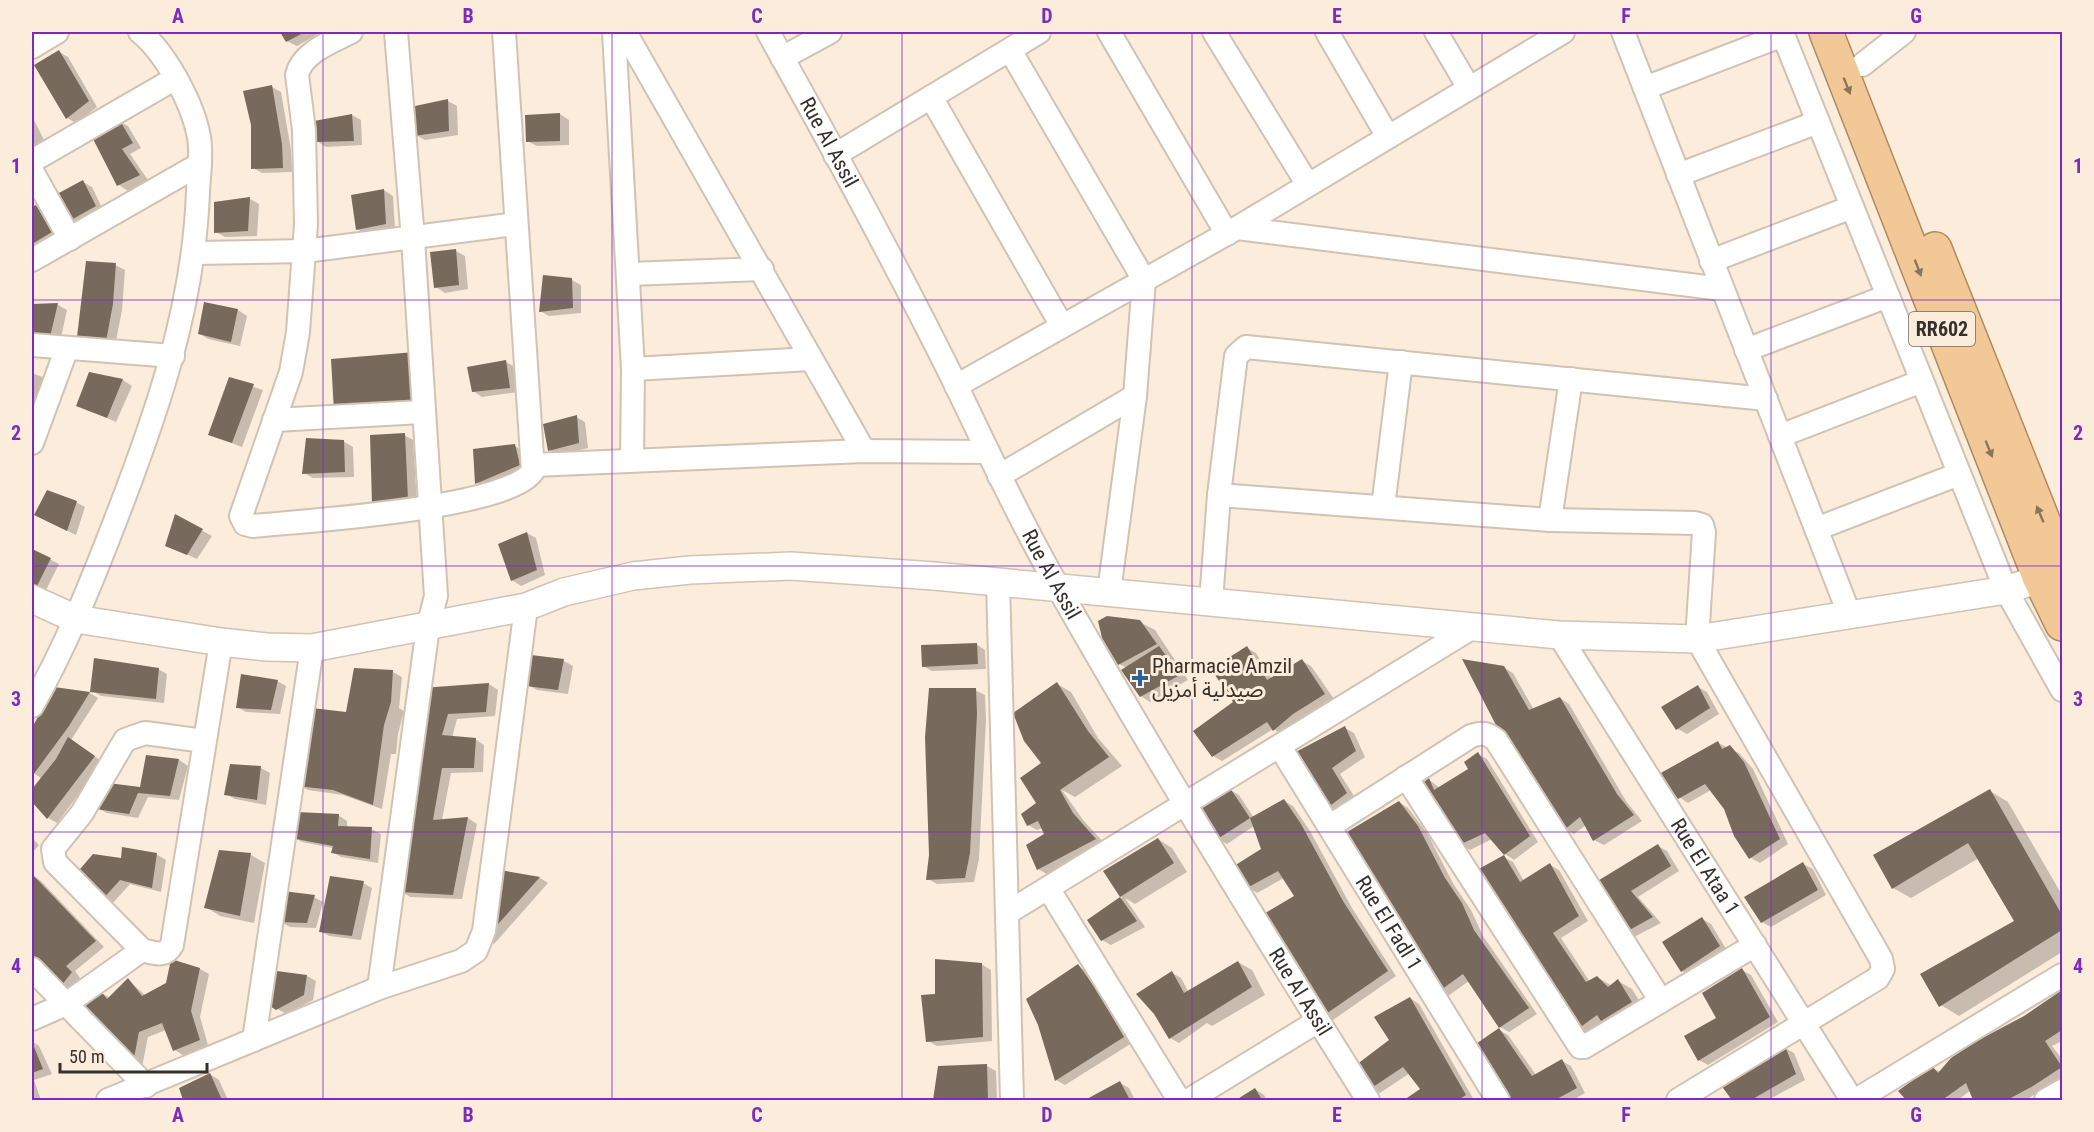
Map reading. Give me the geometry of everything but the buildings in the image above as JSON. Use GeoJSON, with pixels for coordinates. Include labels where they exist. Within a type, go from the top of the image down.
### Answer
{"type":"FeatureCollection","features":[{"type":"Feature","properties":{"kind":"highway","name":"RR602"},"geometry":{"type":"LineString","coordinates":[[1826,32],[2055,572]]}},
{"type":"Feature","properties":{"kind":"highway","name":"RR602"},"geometry":{"type":"LineString","coordinates":[[1849,32],[2055,572],[2062,624]]}},
{"type":"Feature","properties":{"kind":"street"},"geometry":{"type":"LineString","coordinates":[[32,47],[57,32]]}},
{"type":"Feature","properties":{"kind":"street"},"geometry":{"type":"LineString","coordinates":[[351,32],[311,54],[299,66],[297,75],[306,154],[301,302],[291,372],[241,516],[245,524],[253,526],[430,509],[518,484],[530,476],[534,465],[504,32]]}},
{"type":"Feature","properties":{"kind":"street"},"geometry":{"type":"LineString","coordinates":[[379,988],[428,627],[436,597],[413,239],[396,32]]}},
{"type":"Feature","properties":{"kind":"street"},"geometry":{"type":"LineString","coordinates":[[614,32],[629,274],[633,369],[633,460]]}},
{"type":"Feature","properties":{"kind":"street"},"geometry":{"type":"LineString","coordinates":[[625,32],[762,269],[864,452]]}},
{"type":"Feature","properties":{"kind":"street","name":"Rue Al Assil"},"geometry":{"type":"LineString","coordinates":[[768,32],[956,386],[986,452],[1058,588],[1186,804],[1368,1101]]}},
{"type":"Feature","properties":{"kind":"street"},"geometry":{"type":"LineString","coordinates":[[782,58],[830,32]]}},
{"type":"Feature","properties":{"kind":"street"},"geometry":{"type":"LineString","coordinates":[[835,155],[1039,32]]}},
{"type":"Feature","properties":{"kind":"street"},"geometry":{"type":"LineString","coordinates":[[1109,32],[1232,231]]}},
{"type":"Feature","properties":{"kind":"street"},"geometry":{"type":"LineString","coordinates":[[1214,32],[1308,185]]}},
{"type":"Feature","properties":{"kind":"street"},"geometry":{"type":"LineString","coordinates":[[1327,32],[1388,137]]}},
{"type":"Feature","properties":{"kind":"street"},"geometry":{"type":"LineString","coordinates":[[1436,32],[1469,88]]}},
{"type":"Feature","properties":{"kind":"street"},"geometry":{"type":"LineString","coordinates":[[1623,32],[1850,616]]}},
{"type":"Feature","properties":{"kind":"street"},"geometry":{"type":"LineString","coordinates":[[1862,65],[1904,32]]}},
{"type":"Feature","properties":{"kind":"street"},"geometry":{"type":"LineString","coordinates":[[32,706],[76,619],[132,477],[173,356],[194,253],[200,164],[197,128],[189,104],[176,78],[146,33]]}},
{"type":"Feature","properties":{"kind":"street"},"geometry":{"type":"LineString","coordinates":[[1645,88],[1782,33],[2006,590],[2062,690]]}},
{"type":"Feature","properties":{"kind":"street"},"geometry":{"type":"LineString","coordinates":[[956,386],[1232,231],[1469,88],[1552,34]]}},
{"type":"Feature","properties":{"kind":"street"},"geometry":{"type":"LineString","coordinates":[[1010,50],[1144,280],[1135,396],[1109,592]]}},
{"type":"Feature","properties":{"kind":"street"},"geometry":{"type":"LineString","coordinates":[[32,161],[176,78]]}},
{"type":"Feature","properties":{"kind":"street"},"geometry":{"type":"LineString","coordinates":[[931,97],[1062,327]]}},
{"type":"Feature","properties":{"kind":"street"},"geometry":{"type":"LineString","coordinates":[[1678,175],[1818,122]]}},
{"type":"Feature","properties":{"kind":"street"},"geometry":{"type":"LineString","coordinates":[[32,260],[200,164]]}},
{"type":"Feature","properties":{"kind":"street"},"geometry":{"type":"LineString","coordinates":[[32,171],[70,239]]}},
{"type":"Feature","properties":{"kind":"street"},"geometry":{"type":"LineString","coordinates":[[1712,261],[1852,207]]}},
{"type":"Feature","properties":{"kind":"street"},"geometry":{"type":"LineString","coordinates":[[194,253],[304,251],[413,239],[516,224]]}},
{"type":"Feature","properties":{"kind":"street"},"geometry":{"type":"LineString","coordinates":[[1232,231],[1722,289]]}},
{"type":"Feature","properties":{"kind":"street"},"geometry":{"type":"LineString","coordinates":[[629,274],[762,269]]}},
{"type":"Feature","properties":{"kind":"street"},"geometry":{"type":"LineString","coordinates":[[1746,350],[1888,296]]}},
{"type":"Feature","properties":{"kind":"street"},"geometry":{"type":"LineString","coordinates":[[32,345],[173,356]]}},
{"type":"Feature","properties":{"kind":"street"},"geometry":{"type":"LineString","coordinates":[[1211,601],[1219,495],[1236,356],[1241,350],[1253,346],[1766,399]]}},
{"type":"Feature","properties":{"kind":"street"},"geometry":{"type":"LineString","coordinates":[[32,443],[67,348]]}},
{"type":"Feature","properties":{"kind":"street"},"geometry":{"type":"LineString","coordinates":[[633,369],[811,359]]}},
{"type":"Feature","properties":{"kind":"street"},"geometry":{"type":"LineString","coordinates":[[1383,507],[1401,362]]}},
{"type":"Feature","properties":{"kind":"street"},"geometry":{"type":"LineString","coordinates":[[1550,520],[1571,379]]}},
{"type":"Feature","properties":{"kind":"street"},"geometry":{"type":"LineString","coordinates":[[1780,436],[1922,381]]}},
{"type":"Feature","properties":{"kind":"street"},"geometry":{"type":"LineString","coordinates":[[999,477],[1135,396]]}},
{"type":"Feature","properties":{"kind":"street"},"geometry":{"type":"LineString","coordinates":[[274,420],[423,412]]}},
{"type":"Feature","properties":{"kind":"street"},"geometry":{"type":"LineString","coordinates":[[534,465],[864,452],[986,452]]}},
{"type":"Feature","properties":{"kind":"street"},"geometry":{"type":"LineString","coordinates":[[1816,529],[1959,474]]}},
{"type":"Feature","properties":{"kind":"street"},"geometry":{"type":"LineString","coordinates":[[1219,495],[1550,520],[1702,525],[1704,532],[1696,639],[1881,959],[1882,969],[1878,978],[1678,1101]]}},
{"type":"Feature","properties":{"kind":"street"},"geometry":{"type":"LineString","coordinates":[[32,599],[76,619],[221,642],[266,647],[312,648],[526,607],[591,584],[690,570],[802,566],[1211,601],[1560,635],[1696,639],[2006,590],[2055,572]]}},
{"type":"Feature","properties":{"kind":"street"},"geometry":{"type":"LineString","coordinates":[[998,582],[1012,1101]]}},
{"type":"Feature","properties":{"kind":"street"},"geometry":{"type":"LineString","coordinates":[[108,1101],[379,988],[461,961],[476,951],[483,940],[526,607]]}},
{"type":"Feature","properties":{"kind":"street"},"geometry":{"type":"LineString","coordinates":[[1007,913],[1473,627]]}},
{"type":"Feature","properties":{"kind":"street","name":"Rue El Ataa 1"},"geometry":{"type":"LineString","coordinates":[[1560,635],[1852,1101]]}},
{"type":"Feature","properties":{"kind":"street"},"geometry":{"type":"LineString","coordinates":[[204,741],[145,733],[125,740],[82,813],[53,849],[55,862],[142,950],[162,954],[168,952],[172,945],[221,642]]}},
{"type":"Feature","properties":{"kind":"street"},"geometry":{"type":"LineString","coordinates":[[254,1040],[312,648]]}},
{"type":"Feature","properties":{"kind":"street"},"geometry":{"type":"LineString","coordinates":[[1330,826],[1471,736],[1480,733],[1496,740],[1661,1001]]}},
{"type":"Feature","properties":{"kind":"street","name":"Rue El Fadl 1"},"geometry":{"type":"LineString","coordinates":[[1280,747],[1496,1100]]}},
{"type":"Feature","properties":{"kind":"street"},"geometry":{"type":"LineString","coordinates":[[1407,777],[1576,1044],[1584,1047],[1755,945]]}},
{"type":"Feature","properties":{"kind":"street"},"geometry":{"type":"LineString","coordinates":[[1048,888],[1179,1101]]}},
{"type":"Feature","properties":{"kind":"street"},"geometry":{"type":"LineString","coordinates":[[32,1019],[66,1004],[142,950]]}},
{"type":"Feature","properties":{"kind":"street"},"geometry":{"type":"LineString","coordinates":[[32,969],[146,1086]]}},
{"type":"Feature","properties":{"kind":"street"},"geometry":{"type":"LineString","coordinates":[[1856,1101],[2062,975]]}},
{"type":"Feature","properties":{"kind":"street"},"geometry":{"type":"LineString","coordinates":[[1189,1101],[1318,1022]]}},
{"type":"Feature","properties":{"kind":"street"},"geometry":{"type":"LineString","coordinates":[[2046,1101],[2062,1092]]}},
{"type":"Feature","properties":{"kind":"place","name":"Pharmacie Amzil صيدلية أمزيل"},"geometry":{"type":"Point","coordinates":[1140,678]}}]}
